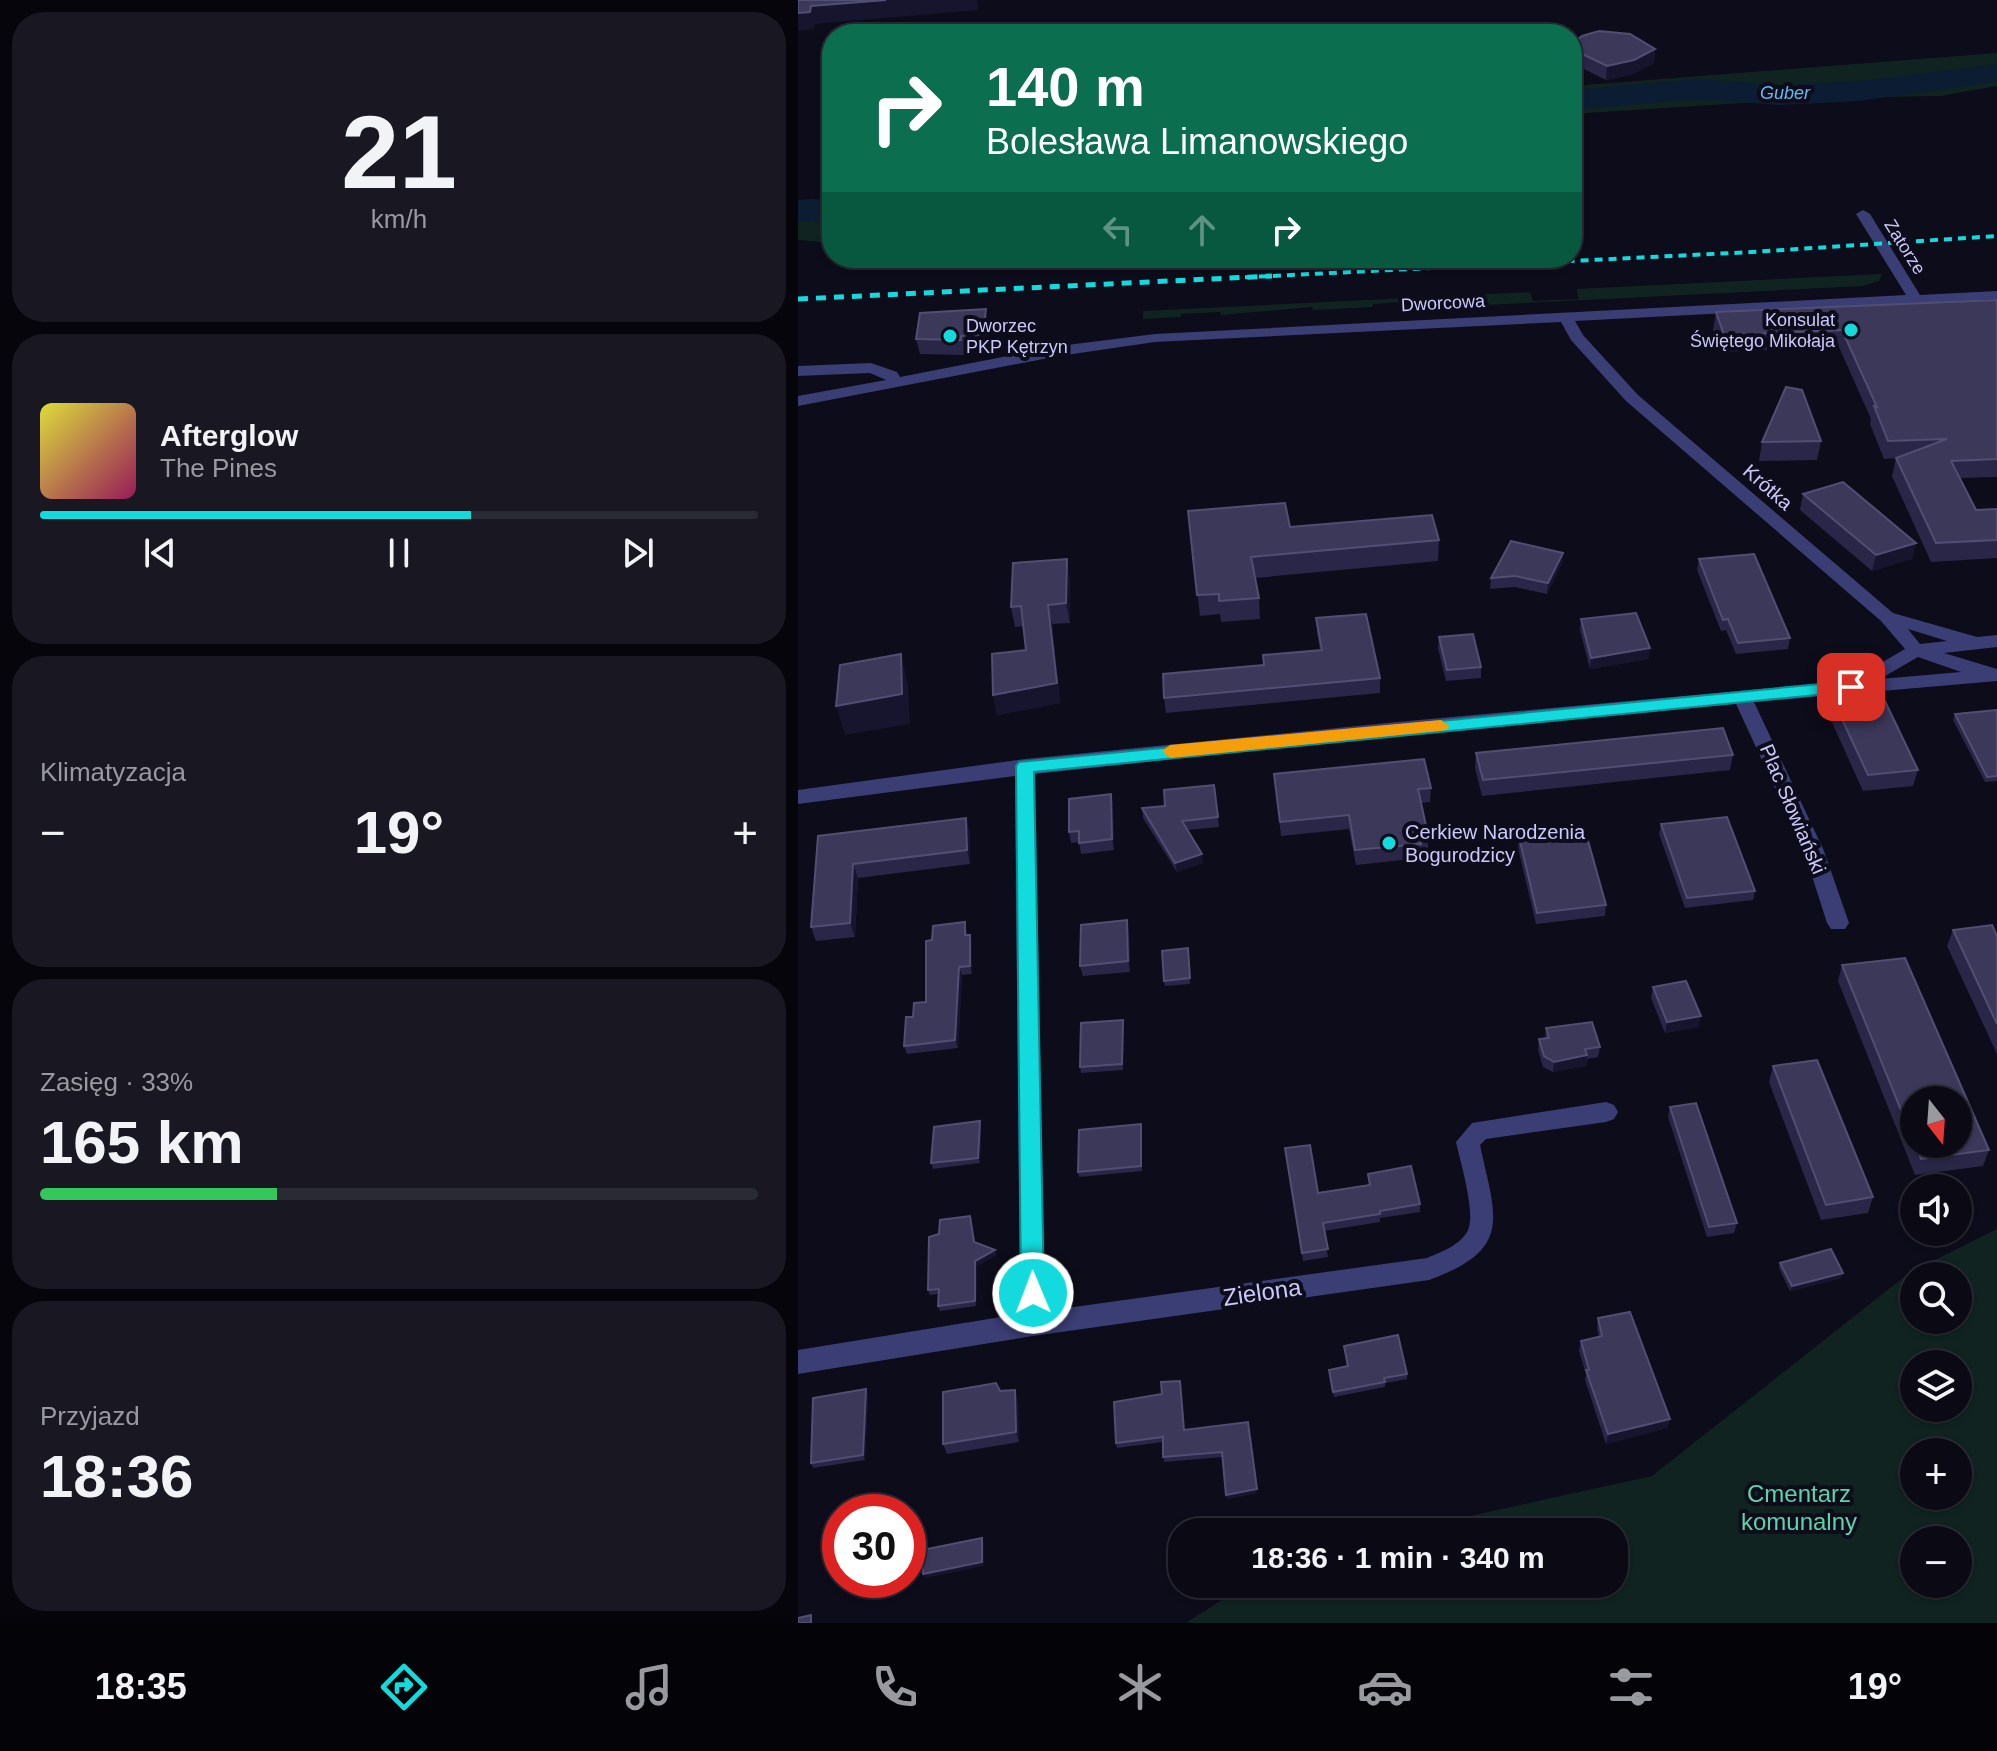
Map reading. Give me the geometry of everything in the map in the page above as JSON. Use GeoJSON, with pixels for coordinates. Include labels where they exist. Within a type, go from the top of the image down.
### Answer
{"type":"FeatureCollection","features":[{"type":"Feature","properties":{"kind":"street","name":"Zatorze"},"geometry":{"type":"LineString","coordinates":[[1863,214],[1916,299]]}},
{"type":"Feature","properties":{"kind":"street","name":"Dworcowa"},"geometry":{"type":"LineString","coordinates":[[798,401],[1070,349],[1155,338],[1997,295]]}},
{"type":"Feature","properties":{"kind":"street","name":"Krótka"},"geometry":{"type":"LineString","coordinates":[[1566,317],[1576,337],[1632,398],[1887,617],[1976,643]]}},
{"type":"Feature","properties":{"kind":"street"},"geometry":{"type":"LineString","coordinates":[[798,371],[877,368],[892,375],[895,383]]}},
{"type":"Feature","properties":{"kind":"street"},"geometry":{"type":"LineString","coordinates":[[1887,617],[1916,650],[1994,676]]}},
{"type":"Feature","properties":{"kind":"street"},"geometry":{"type":"LineString","coordinates":[[1851,687],[1916,650],[1997,641]]}},
{"type":"Feature","properties":{"kind":"street"},"geometry":{"type":"LineString","coordinates":[[798,797],[1025,766],[1742,696],[1994,676]]}},
{"type":"Feature","properties":{"kind":"street","name":"Plac Słowiański"},"geometry":{"type":"LineString","coordinates":[[1742,696],[1814,851],[1838,923]]}},
{"type":"Feature","properties":{"kind":"street"},"geometry":{"type":"LineString","coordinates":[[1025,766],[1033,1324]]}},
{"type":"Feature","properties":{"kind":"street","name":"Zielona"},"geometry":{"type":"LineString","coordinates":[[798,1362],[1033,1324],[1429,1269],[1462,1254],[1481,1233],[1482,1210],[1468,1142],[1480,1130],[1606,1112]]}},
{"type":"Feature","properties":{"kind":"green space"},"geometry":{"type":"Polygon","coordinates":[[[1997,53],[1997,86],[1940,96],[1818,98],[1582,113],[1582,85],[1997,53]]]}},
{"type":"Feature","properties":{"kind":"green space"},"geometry":{"type":"Polygon","coordinates":[[[822,199],[822,242],[798,240],[798,200],[822,199]]]}},
{"type":"Feature","properties":{"kind":"green space"},"geometry":{"type":"Polygon","coordinates":[[[1882,274],[1879,281],[1863,286],[1425,308],[1418,305],[1399,306],[1398,302],[1373,304],[1373,307],[1313,310],[1312,307],[1143,319],[1143,311],[1530,292],[1533,301],[1578,299],[1577,289],[1882,274]]]}},
{"type":"Feature","properties":{"kind":"green space","name":"Cmentarz komunalny"},"geometry":{"type":"Polygon","coordinates":[[[1997,1229],[1997,1623],[1186,1623],[1224,1598],[1628,1598],[1628,1518],[1461,1518],[1652,1476],[1900,1280],[1900,1334],[1972,1334],[1972,1262],[1931,1262],[1963,1246],[1972,1246],[1972,1242],[1997,1229]]]}},
{"type":"Feature","properties":{"kind":"building"},"geometry":{"type":"Polygon","coordinates":[[[798,0],[886,0],[811,6],[810,12],[798,13],[798,0]]]}},
{"type":"Feature","properties":{"kind":"building"},"geometry":{"type":"Polygon","coordinates":[[[1599,31],[1630,34],[1655,49],[1634,60],[1607,66],[1582,54],[1582,36],[1599,31]]]}},
{"type":"Feature","properties":{"kind":"building"},"geometry":{"type":"Polygon","coordinates":[[[1997,300],[1997,459],[1951,461],[1976,510],[1997,509],[1997,540],[1936,543],[1896,458],[1947,439],[1888,441],[1874,406],[1877,407],[1842,330],[1724,335],[1716,312],[1997,300]]]}},
{"type":"Feature","properties":{"kind":"building"},"geometry":{"type":"Polygon","coordinates":[[[986,309],[983,334],[961,336],[961,340],[916,339],[920,313],[986,309]]]}},
{"type":"Feature","properties":{"kind":"building"},"geometry":{"type":"Polygon","coordinates":[[[1786,387],[1802,390],[1821,441],[1762,442],[1786,387]]]}},
{"type":"Feature","properties":{"kind":"building"},"geometry":{"type":"Polygon","coordinates":[[[1843,482],[1916,543],[1876,555],[1803,494],[1843,482]]]}},
{"type":"Feature","properties":{"kind":"building"},"geometry":{"type":"Polygon","coordinates":[[[1285,503],[1290,527],[1432,515],[1439,540],[1251,557],[1259,598],[1219,601],[1219,594],[1197,595],[1188,511],[1285,503]]]}},
{"type":"Feature","properties":{"kind":"building"},"geometry":{"type":"Polygon","coordinates":[[[1511,541],[1563,553],[1548,583],[1515,576],[1491,578],[1511,541]]]}},
{"type":"Feature","properties":{"kind":"building"},"geometry":{"type":"Polygon","coordinates":[[[1754,554],[1790,638],[1738,643],[1728,619],[1723,620],[1699,559],[1754,554]]]}},
{"type":"Feature","properties":{"kind":"building"},"geometry":{"type":"Polygon","coordinates":[[[1067,559],[1066,603],[1048,605],[1057,683],[993,695],[992,654],[1026,650],[1021,606],[1011,607],[1013,563],[1067,559]]]}},
{"type":"Feature","properties":{"kind":"building"},"geometry":{"type":"Polygon","coordinates":[[[1636,613],[1650,648],[1591,658],[1581,619],[1636,613]]]}},
{"type":"Feature","properties":{"kind":"building"},"geometry":{"type":"Polygon","coordinates":[[[1366,614],[1380,678],[1164,698],[1163,674],[1264,665],[1263,655],[1322,650],[1316,618],[1366,614]]]}},
{"type":"Feature","properties":{"kind":"building"},"geometry":{"type":"Polygon","coordinates":[[[1473,634],[1481,667],[1447,670],[1439,637],[1473,634]]]}},
{"type":"Feature","properties":{"kind":"building"},"geometry":{"type":"Polygon","coordinates":[[[901,654],[902,694],[836,706],[840,665],[901,654]]]}},
{"type":"Feature","properties":{"kind":"building"},"geometry":{"type":"Polygon","coordinates":[[[1883,697],[1918,770],[1868,775],[1834,702],[1883,697]]]}},
{"type":"Feature","properties":{"kind":"building"},"geometry":{"type":"Polygon","coordinates":[[[1997,710],[1997,776],[1987,777],[1955,714],[1997,710]]]}},
{"type":"Feature","properties":{"kind":"building"},"geometry":{"type":"Polygon","coordinates":[[[1723,728],[1733,755],[1483,780],[1476,753],[1723,728]]]}},
{"type":"Feature","properties":{"kind":"building"},"geometry":{"type":"Polygon","coordinates":[[[1424,759],[1431,788],[1418,789],[1428,835],[1419,836],[1421,844],[1355,850],[1349,815],[1280,822],[1274,774],[1424,759]]]}},
{"type":"Feature","properties":{"kind":"building"},"geometry":{"type":"Polygon","coordinates":[[[1214,785],[1218,817],[1182,821],[1202,854],[1175,863],[1142,808],[1165,806],[1164,790],[1214,785]]]}},
{"type":"Feature","properties":{"kind":"building"},"geometry":{"type":"Polygon","coordinates":[[[1111,794],[1112,839],[1079,843],[1079,831],[1069,832],[1069,799],[1111,794]]]}},
{"type":"Feature","properties":{"kind":"building"},"geometry":{"type":"Polygon","coordinates":[[[1727,817],[1755,891],[1687,898],[1661,824],[1727,817]]]}},
{"type":"Feature","properties":{"kind":"building"},"geometry":{"type":"Polygon","coordinates":[[[966,818],[967,850],[853,864],[850,923],[811,927],[818,836],[966,818]]]}},
{"type":"Feature","properties":{"kind":"building"},"geometry":{"type":"Polygon","coordinates":[[[1585,830],[1606,905],[1537,913],[1519,837],[1585,830]]]}},
{"type":"Feature","properties":{"kind":"building"},"geometry":{"type":"Polygon","coordinates":[[[1127,920],[1128,961],[1080,966],[1081,925],[1127,920]]]}},
{"type":"Feature","properties":{"kind":"building"},"geometry":{"type":"Polygon","coordinates":[[[965,922],[965,935],[970,935],[970,966],[959,967],[955,1040],[904,1046],[906,1017],[913,1017],[914,1003],[926,1002],[926,941],[932,940],[933,926],[965,922]]]}},
{"type":"Feature","properties":{"kind":"building"},"geometry":{"type":"Polygon","coordinates":[[[1992,925],[1997,936],[1997,1024],[1953,930],[1992,925]]]}},
{"type":"Feature","properties":{"kind":"building"},"geometry":{"type":"Polygon","coordinates":[[[1188,948],[1190,978],[1164,981],[1162,951],[1188,948]]]}},
{"type":"Feature","properties":{"kind":"building"},"geometry":{"type":"Polygon","coordinates":[[[1905,958],[1961,1086],[1900,1086],[1900,1108],[1842,965],[1905,958]]]}},
{"type":"Feature","properties":{"kind":"building"},"geometry":{"type":"Polygon","coordinates":[[[1686,981],[1701,1016],[1667,1022],[1653,987],[1686,981]]]}},
{"type":"Feature","properties":{"kind":"building"},"geometry":{"type":"Polygon","coordinates":[[[1123,1020],[1122,1064],[1080,1067],[1081,1023],[1123,1020]]]}},
{"type":"Feature","properties":{"kind":"building"},"geometry":{"type":"Polygon","coordinates":[[[1592,1022],[1600,1047],[1585,1049],[1587,1055],[1554,1062],[1544,1056],[1539,1039],[1549,1038],[1546,1028],[1592,1022]]]}},
{"type":"Feature","properties":{"kind":"building"},"geometry":{"type":"Polygon","coordinates":[[[1817,1060],[1873,1197],[1826,1205],[1773,1066],[1817,1060]]]}},
{"type":"Feature","properties":{"kind":"building"},"geometry":{"type":"Polygon","coordinates":[[[1696,1103],[1737,1223],[1709,1227],[1670,1107],[1696,1103]]]}},
{"type":"Feature","properties":{"kind":"building"},"geometry":{"type":"Polygon","coordinates":[[[1972,1111],[1989,1150],[1972,1152],[1972,1111]]]}},
{"type":"Feature","properties":{"kind":"building"},"geometry":{"type":"Polygon","coordinates":[[[980,1121],[978,1158],[931,1163],[934,1127],[980,1121]]]}},
{"type":"Feature","properties":{"kind":"building"},"geometry":{"type":"Polygon","coordinates":[[[1141,1124],[1141,1166],[1078,1172],[1079,1130],[1141,1124]]]}},
{"type":"Feature","properties":{"kind":"building"},"geometry":{"type":"Polygon","coordinates":[[[1310,1145],[1318,1193],[1370,1185],[1368,1174],[1411,1166],[1420,1204],[1323,1223],[1328,1249],[1302,1253],[1285,1148],[1310,1145]]]}},
{"type":"Feature","properties":{"kind":"building"},"geometry":{"type":"Polygon","coordinates":[[[970,1216],[974,1242],[995,1250],[975,1261],[975,1301],[938,1306],[939,1289],[928,1290],[929,1237],[939,1234],[940,1220],[970,1216]]]}},
{"type":"Feature","properties":{"kind":"building"},"geometry":{"type":"Polygon","coordinates":[[[1831,1249],[1843,1273],[1792,1286],[1780,1263],[1831,1249]]]}},
{"type":"Feature","properties":{"kind":"building"},"geometry":{"type":"Polygon","coordinates":[[[1630,1312],[1670,1419],[1608,1434],[1586,1370],[1589,1370],[1581,1341],[1602,1336],[1598,1318],[1630,1312]]]}},
{"type":"Feature","properties":{"kind":"building"},"geometry":{"type":"Polygon","coordinates":[[[1398,1335],[1407,1374],[1384,1378],[1385,1382],[1333,1392],[1329,1370],[1348,1366],[1344,1346],[1398,1335]]]}},
{"type":"Feature","properties":{"kind":"building"},"geometry":{"type":"Polygon","coordinates":[[[1180,1381],[1184,1430],[1248,1422],[1257,1489],[1226,1495],[1222,1452],[1163,1457],[1163,1437],[1116,1443],[1114,1402],[1162,1394],[1161,1382],[1180,1381]]]}},
{"type":"Feature","properties":{"kind":"building"},"geometry":{"type":"Polygon","coordinates":[[[996,1383],[1000,1391],[1015,1390],[1016,1432],[943,1444],[943,1392],[996,1383]]]}},
{"type":"Feature","properties":{"kind":"building"},"geometry":{"type":"Polygon","coordinates":[[[866,1389],[863,1455],[811,1463],[813,1398],[866,1389]]]}},
{"type":"Feature","properties":{"kind":"building"},"geometry":{"type":"Polygon","coordinates":[[[982,1538],[982,1562],[926,1573],[926,1549],[982,1538]]]}},
{"type":"Feature","properties":{"kind":"building"},"geometry":{"type":"Polygon","coordinates":[[[811,1615],[811,1623],[798,1623],[798,1618],[811,1615]]]}},
{"type":"Feature","properties":{"kind":"waterway","name":"Guber"},"geometry":{"type":"LineString","coordinates":[[1582,99],[1697,89],[1781,95],[1858,91],[1997,73]]}},
{"type":"Feature","properties":{"kind":"waterway","name":"Guber"},"geometry":{"type":"LineString","coordinates":[[798,211],[822,210]]}},
{"type":"Feature","properties":{"kind":"railway"},"geometry":{"type":"LineString","coordinates":[[1582,260],[1997,236]]}},
{"type":"Feature","properties":{"kind":"railway"},"geometry":{"type":"LineString","coordinates":[[1239,278],[1431,268]]}},
{"type":"Feature","properties":{"kind":"railway"},"geometry":{"type":"LineString","coordinates":[[1239,278],[1272,276]]}},
{"type":"Feature","properties":{"kind":"railway"},"geometry":{"type":"LineString","coordinates":[[1231,278],[1239,278]]}},
{"type":"Feature","properties":{"kind":"railway"},"geometry":{"type":"LineString","coordinates":[[798,299],[1239,278]]}},
{"type":"Feature","properties":{"kind":"slow traffic"},"geometry":{"type":"LineString","coordinates":[[1170,751],[1441,726]]}},
{"type":"Feature","properties":{"kind":"place","name":"Konsulat Świętego Mikołaja"},"geometry":{"type":"Point","coordinates":[1851,330]}},
{"type":"Feature","properties":{"kind":"place","name":"Dworzec PKP Kętrzyn"},"geometry":{"type":"Point","coordinates":[950,336]}},
{"type":"Feature","properties":{"kind":"place","name":"Cerkiew Narodzenia Bogurodzicy"},"geometry":{"type":"Point","coordinates":[1389,843]}},
{"type":"Feature","properties":{"kind":"route"},"geometry":{"type":"LineString","coordinates":[[1033,1293],[1025,766],[1851,687]]}}]}
